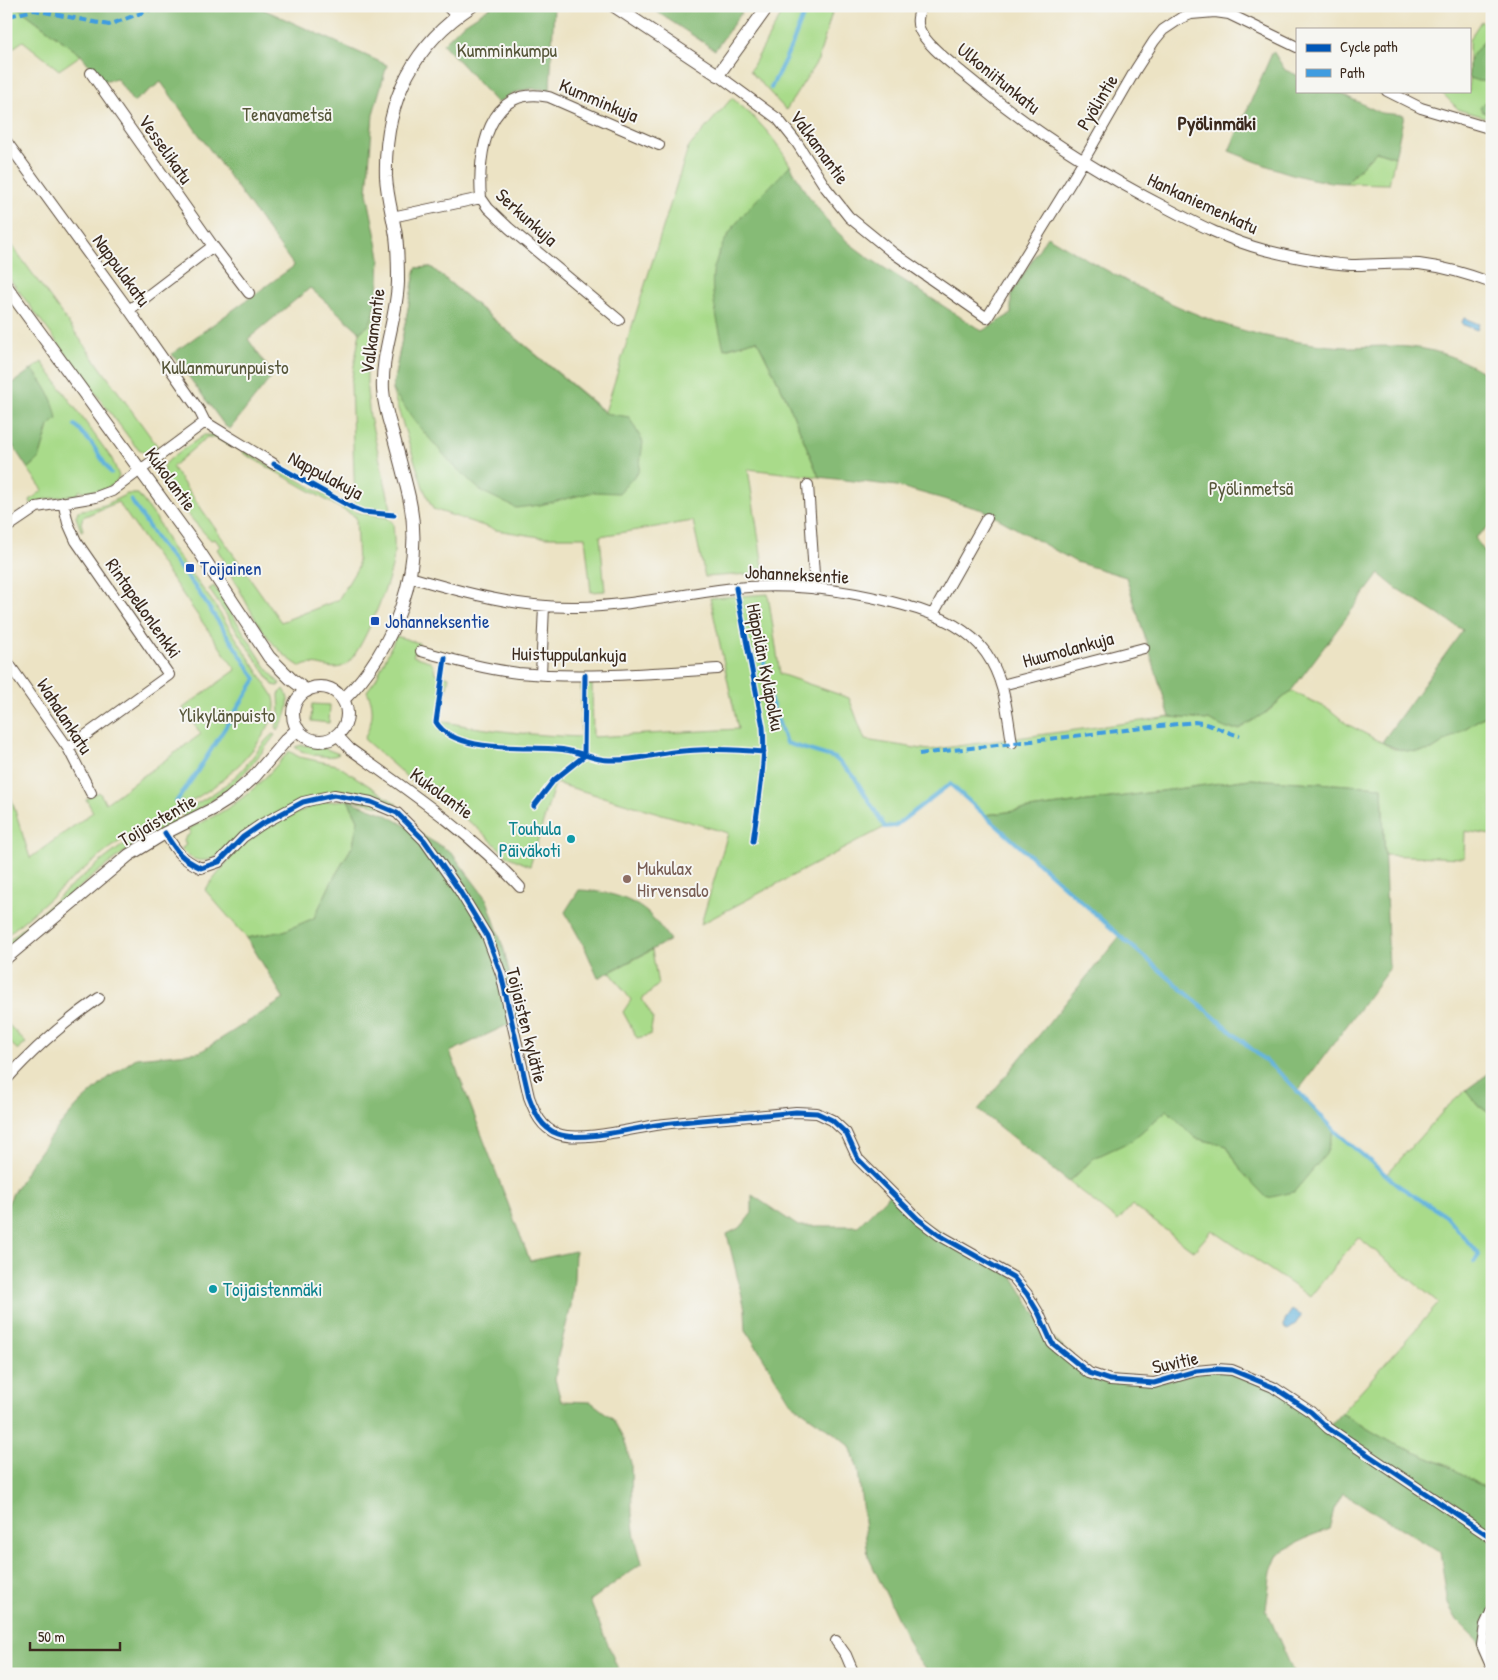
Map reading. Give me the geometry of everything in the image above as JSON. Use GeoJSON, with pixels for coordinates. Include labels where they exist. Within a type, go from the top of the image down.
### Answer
{"type":"FeatureCollection","features":[{"type":"Feature","properties":{"kind":"street"},"geometry":{"type":"LineString","coordinates":[[447,6],[456,16]]}},
{"type":"Feature","properties":{"kind":"street","name":"Valkamantie"},"geometry":{"type":"LineString","coordinates":[[343,700],[358,686],[379,656],[401,608],[410,577],[413,554],[414,524],[383,390],[387,346],[398,287],[398,254],[386,178],[387,142],[400,88],[411,67],[424,48],[456,16],[472,6]]}},
{"type":"Feature","properties":{"kind":"street"},"geometry":{"type":"LineString","coordinates":[[718,75],[768,6]]}},
{"type":"Feature","properties":{"kind":"street","name":"Ulkoniitunkatu"},"geometry":{"type":"LineString","coordinates":[[921,6],[918,22],[919,28],[934,47],[1015,114],[1082,161]]}},
{"type":"Feature","properties":{"kind":"street","name":"Valkamantie"},"geometry":{"type":"LineString","coordinates":[[618,7],[778,118],[797,143],[826,188],[849,217],[892,252],[987,318]]}},
{"type":"Feature","properties":{"kind":"street","name":"Pyölintie"},"geometry":{"type":"LineString","coordinates":[[987,318],[1074,177],[1154,41],[1163,30],[1181,18],[1202,12],[1229,14],[1296,47]]}},
{"type":"Feature","properties":{"kind":"street","name":"Vesselikatu"},"geometry":{"type":"LineString","coordinates":[[91,74],[213,246],[249,293]]}},
{"type":"Feature","properties":{"kind":"street"},"geometry":{"type":"LineString","coordinates":[[1388,92],[1421,108],[1492,129]]}},
{"type":"Feature","properties":{"kind":"street","name":"Kumminkuja"},"geometry":{"type":"LineString","coordinates":[[481,198],[480,171],[489,128],[505,106],[525,95],[539,94],[549,96],[659,145]]}},
{"type":"Feature","properties":{"kind":"street","name":"Nappulakatu"},"geometry":{"type":"LineString","coordinates":[[6,141],[129,310],[206,422],[274,464]]}},
{"type":"Feature","properties":{"kind":"street","name":"Hankaniemenkatu"},"geometry":{"type":"LineString","coordinates":[[1082,161],[1142,196],[1183,217],[1235,241],[1263,250],[1324,262],[1420,264],[1471,275],[1492,283]]}},
{"type":"Feature","properties":{"kind":"street","name":"Serkunkuja"},"geometry":{"type":"LineString","coordinates":[[392,217],[481,198],[488,208],[510,228],[619,320]]}},
{"type":"Feature","properties":{"kind":"street"},"geometry":{"type":"LineString","coordinates":[[129,310],[213,246]]}},
{"type":"Feature","properties":{"kind":"street","name":"Kukolantie"},"geometry":{"type":"LineString","coordinates":[[6,286],[200,553],[269,657],[306,691]]}},
{"type":"Feature","properties":{"kind":"street"},"geometry":{"type":"LineString","coordinates":[[6,528],[37,507],[102,496],[112,491],[206,422]]}},
{"type":"Feature","properties":{"kind":"street"},"geometry":{"type":"LineString","coordinates":[[808,485],[815,589]]}},
{"type":"Feature","properties":{"kind":"street","name":"Rintapellonlenkki"},"geometry":{"type":"LineString","coordinates":[[63,502],[68,523],[76,541],[169,675],[68,748]]}},
{"type":"Feature","properties":{"kind":"street"},"geometry":{"type":"LineString","coordinates":[[933,614],[987,518]]}},
{"type":"Feature","properties":{"kind":"street","name":"Johanneksentie"},"geometry":{"type":"LineString","coordinates":[[410,577],[479,596],[514,603],[544,606],[610,605],[736,588],[783,587],[815,589],[881,599],[933,614],[950,622],[966,632],[985,652],[1002,685],[1012,743]]}},
{"type":"Feature","properties":{"kind":"street"},"geometry":{"type":"LineString","coordinates":[[541,674],[544,606]]}},
{"type":"Feature","properties":{"kind":"street","name":"Huumolankuja"},"geometry":{"type":"LineString","coordinates":[[1002,685],[1144,648]]}},
{"type":"Feature","properties":{"kind":"street","name":"Huistuppulankuja"},"geometry":{"type":"LineString","coordinates":[[421,651],[492,669],[541,674],[718,669]]}},
{"type":"Feature","properties":{"kind":"street","name":"Wahalankatu"},"geometry":{"type":"LineString","coordinates":[[6,660],[68,748],[91,793]]}},
{"type":"Feature","properties":{"kind":"street"},"geometry":{"type":"LineString","coordinates":[[313,688],[327,688],[339,695],[343,700],[346,706],[347,719],[342,731],[331,739],[316,741],[310,739],[298,729],[294,718],[295,705],[306,691],[313,688]]}},
{"type":"Feature","properties":{"kind":"street","name":"Toijaistentie"},"geometry":{"type":"LineString","coordinates":[[6,958],[129,855],[165,833],[229,799],[254,777],[298,729]]}},
{"type":"Feature","properties":{"kind":"street","name":"Kukolantie"},"geometry":{"type":"LineString","coordinates":[[337,735],[350,749],[467,835],[492,857],[520,887]]}},
{"type":"Feature","properties":{"kind":"street","name":"Toijaisten kylätie"},"geometry":{"type":"LineString","coordinates":[[165,833],[176,851],[186,861],[201,868],[219,862],[243,837],[262,824],[303,802],[334,795],[371,802],[397,813],[424,840],[459,890],[487,936],[501,974],[529,1097],[533,1109],[545,1127],[559,1135],[580,1137],[657,1125],[796,1112],[817,1114],[832,1120],[846,1133],[858,1159],[891,1193]]}},
{"type":"Feature","properties":{"kind":"street"},"geometry":{"type":"LineString","coordinates":[[6,1080],[30,1054],[99,998]]}},
{"type":"Feature","properties":{"kind":"street","name":"Suvitie"},"geometry":{"type":"LineString","coordinates":[[891,1193],[918,1219],[940,1235],[1013,1277],[1027,1294],[1039,1314],[1052,1343],[1089,1373],[1110,1380],[1154,1384],[1196,1371],[1232,1370],[1273,1387],[1311,1412],[1328,1428],[1492,1538]]}},
{"type":"Feature","properties":{"kind":"street"},"geometry":{"type":"LineString","coordinates":[[1492,1610],[1485,1625],[1482,1645],[1492,1668]]}},
{"type":"Feature","properties":{"kind":"street"},"geometry":{"type":"LineString","coordinates":[[836,1641],[846,1655],[854,1674]]}},
{"type":"Feature","properties":{"kind":"green space"},"geometry":{"type":"Polygon","coordinates":[[[6,6],[16,6],[81,55],[59,70],[23,41],[6,53],[6,6]]]}},
{"type":"Feature","properties":{"kind":"green space","name":"Tenavametsä"},"geometry":{"type":"Polygon","coordinates":[[[16,6],[256,6],[387,65],[373,114],[367,193],[380,257],[379,282],[374,314],[369,325],[360,332],[310,288],[248,339],[273,375],[230,429],[225,426],[172,354],[294,266],[161,82],[133,102],[117,79],[104,81],[81,55],[16,6]]]}},
{"type":"Feature","properties":{"kind":"green space","name":"Kumminkumpu"},"geometry":{"type":"Polygon","coordinates":[[[492,6],[554,6],[550,90],[522,90],[497,103],[443,44],[461,26],[492,6]]]}},
{"type":"Feature","properties":{"kind":"green space"},"geometry":{"type":"Polygon","coordinates":[[[648,6],[746,6],[715,50],[648,6]]]}},
{"type":"Feature","properties":{"kind":"green space"},"geometry":{"type":"Polygon","coordinates":[[[786,6],[834,6],[818,60],[786,110],[750,71],[786,6]]]}},
{"type":"Feature","properties":{"kind":"green space"},"geometry":{"type":"Polygon","coordinates":[[[1481,21],[1492,31],[1492,119],[1459,110],[1441,92],[1470,92],[1470,38],[1481,21]]]}},
{"type":"Feature","properties":{"kind":"green space"},"geometry":{"type":"Polygon","coordinates":[[[1491,31],[1492,82],[1470,78],[1470,59],[1491,31]]]}},
{"type":"Feature","properties":{"kind":"green space"},"geometry":{"type":"Polygon","coordinates":[[[1273,51],[1285,70],[1296,75],[1296,92],[1337,92],[1381,113],[1404,115],[1395,157],[1376,151],[1346,183],[1316,180],[1301,176],[1229,151],[1273,51]]]}},
{"type":"Feature","properties":{"kind":"green space"},"geometry":{"type":"Polygon","coordinates":[[[732,98],[764,128],[790,165],[776,182],[725,349],[757,340],[788,402],[819,477],[748,469],[764,573],[705,577],[693,521],[600,536],[605,591],[591,592],[585,537],[540,537],[496,530],[433,509],[423,487],[392,390],[416,268],[431,267],[605,412],[688,148],[732,98]]]}},
{"type":"Feature","properties":{"kind":"green space"},"geometry":{"type":"Polygon","coordinates":[[[1492,101],[1492,116],[1483,112],[1480,107],[1484,103],[1492,101]]]}},
{"type":"Feature","properties":{"kind":"green space"},"geometry":{"type":"Polygon","coordinates":[[[1376,151],[1395,157],[1389,184],[1346,183],[1376,151]]]}},
{"type":"Feature","properties":{"kind":"green space","name":"Pyölinmetsä"},"geometry":{"type":"Polygon","coordinates":[[[790,165],[805,191],[831,226],[849,243],[982,331],[1011,314],[1011,295],[1047,236],[1157,297],[1186,310],[1245,331],[1275,338],[1329,346],[1400,346],[1430,350],[1462,361],[1492,378],[1492,524],[1475,538],[1492,562],[1492,711],[1432,750],[1406,751],[1382,742],[1463,630],[1396,588],[1379,574],[1291,691],[1265,713],[1239,729],[1227,729],[1208,720],[1170,717],[1126,577],[1076,562],[983,510],[897,486],[819,477],[788,402],[757,340],[724,349],[712,282],[714,267],[723,244],[739,219],[790,165]]]}},
{"type":"Feature","properties":{"kind":"green space"},"geometry":{"type":"Polygon","coordinates":[[[6,237],[158,447],[145,453],[136,447],[6,274],[6,237]]]}},
{"type":"Feature","properties":{"kind":"green space"},"geometry":{"type":"Polygon","coordinates":[[[431,267],[605,413],[629,417],[643,442],[639,471],[619,493],[594,492],[540,505],[516,508],[481,491],[453,465],[421,429],[392,390],[416,268],[431,267]]]}},
{"type":"Feature","properties":{"kind":"green space"},"geometry":{"type":"Polygon","coordinates":[[[374,314],[376,317],[367,363],[367,391],[370,417],[391,509],[388,512],[366,509],[355,505],[351,383],[360,332],[369,325],[374,314]]]}},
{"type":"Feature","properties":{"kind":"green space"},"geometry":{"type":"Polygon","coordinates":[[[42,362],[112,459],[119,476],[112,485],[102,490],[79,491],[78,494],[47,499],[31,504],[30,500],[43,490],[28,469],[39,459],[49,426],[42,382],[32,369],[42,362]]]}},
{"type":"Feature","properties":{"kind":"green space"},"geometry":{"type":"Polygon","coordinates":[[[32,369],[48,392],[54,405],[57,419],[49,426],[39,459],[28,469],[13,446],[6,450],[6,388],[32,369]]]}},
{"type":"Feature","properties":{"kind":"green space"},"geometry":{"type":"Polygon","coordinates":[[[213,433],[232,444],[232,447],[216,438],[207,437],[172,467],[281,622],[338,600],[358,567],[356,517],[243,453],[244,451],[356,512],[388,518],[393,523],[394,557],[391,572],[374,617],[359,648],[352,659],[345,665],[334,668],[312,664],[301,667],[286,656],[273,643],[252,613],[217,549],[220,546],[215,539],[211,540],[198,526],[173,494],[167,483],[164,466],[176,454],[204,435],[211,435],[213,433]]]}},
{"type":"Feature","properties":{"kind":"green space","name":"Ylikylänpuisto"},"geometry":{"type":"Polygon","coordinates":[[[127,494],[138,494],[156,518],[171,547],[212,601],[273,695],[275,706],[271,722],[254,748],[228,775],[197,797],[128,835],[76,875],[6,936],[6,794],[8,788],[30,858],[93,812],[86,799],[99,792],[106,803],[201,734],[183,708],[236,670],[118,502],[83,517],[81,523],[83,530],[81,531],[76,517],[78,511],[105,505],[127,494]]]}},
{"type":"Feature","properties":{"kind":"green space"},"geometry":{"type":"Polygon","coordinates":[[[214,586],[266,667],[280,684],[278,686],[273,685],[209,589],[214,586]]]}},
{"type":"Feature","properties":{"kind":"green space"},"geometry":{"type":"Polygon","coordinates":[[[768,594],[780,674],[849,698],[865,740],[929,750],[1170,717],[1208,720],[1266,713],[1291,691],[1329,709],[1347,724],[1394,749],[1432,750],[1492,711],[1492,835],[1465,831],[1464,858],[1385,855],[1382,787],[1250,779],[985,815],[950,785],[895,826],[885,827],[701,924],[728,833],[555,783],[530,866],[509,857],[475,826],[408,778],[364,739],[372,716],[370,698],[367,691],[376,679],[396,636],[419,643],[413,656],[431,663],[435,673],[449,677],[440,721],[510,732],[581,737],[581,683],[592,682],[593,737],[738,729],[710,598],[768,594]]]}},
{"type":"Feature","properties":{"kind":"green space"},"geometry":{"type":"Polygon","coordinates":[[[284,689],[287,694],[288,705],[284,720],[278,730],[276,727],[280,714],[279,694],[284,689]]]}},
{"type":"Feature","properties":{"kind":"green space"},"geometry":{"type":"Polygon","coordinates":[[[312,704],[330,705],[329,723],[311,721],[312,704]]]}},
{"type":"Feature","properties":{"kind":"green space"},"geometry":{"type":"Polygon","coordinates":[[[273,734],[275,735],[265,749],[235,782],[224,792],[183,817],[181,812],[227,784],[244,768],[273,734]]]}},
{"type":"Feature","properties":{"kind":"green space"},"geometry":{"type":"Polygon","coordinates":[[[302,745],[319,746],[339,754],[335,756],[317,755],[304,752],[295,747],[302,745]]]}},
{"type":"Feature","properties":{"kind":"green space"},"geometry":{"type":"Polygon","coordinates":[[[289,751],[299,757],[337,765],[397,804],[392,809],[323,793],[214,858],[196,860],[188,856],[181,849],[186,845],[184,840],[190,834],[190,828],[233,805],[266,777],[289,751]]]}},
{"type":"Feature","properties":{"kind":"green space"},"geometry":{"type":"Polygon","coordinates":[[[1250,779],[1382,787],[1389,969],[1298,1091],[1334,1130],[1326,1154],[1294,1192],[1267,1198],[1241,1171],[1227,1146],[1195,1138],[1167,1110],[1131,1141],[1094,1158],[1069,1182],[978,1110],[1120,936],[985,815],[1250,779]]]}},
{"type":"Feature","properties":{"kind":"green space"},"geometry":{"type":"Polygon","coordinates":[[[348,800],[358,820],[353,845],[332,881],[314,918],[284,931],[247,938],[205,890],[234,853],[263,830],[320,802],[348,800]]]}},
{"type":"Feature","properties":{"kind":"green space"},"geometry":{"type":"Polygon","coordinates":[[[348,800],[385,814],[451,852],[487,900],[504,950],[520,1019],[450,1052],[530,1261],[575,1251],[571,1306],[558,1356],[555,1379],[561,1401],[591,1402],[612,1418],[624,1439],[631,1463],[632,1514],[635,1538],[642,1563],[590,1601],[620,1674],[6,1674],[6,1366],[8,1365],[6,1360],[6,1208],[32,1162],[54,1132],[78,1105],[108,1078],[136,1058],[200,1052],[284,999],[247,938],[284,931],[314,918],[332,881],[353,845],[358,820],[348,800]]]}},
{"type":"Feature","properties":{"kind":"green space"},"geometry":{"type":"Polygon","coordinates":[[[175,815],[178,820],[131,847],[67,897],[6,951],[6,943],[108,856],[152,826],[175,815]]]}},
{"type":"Feature","properties":{"kind":"green space"},"geometry":{"type":"Polygon","coordinates":[[[579,890],[618,896],[635,904],[651,916],[670,940],[598,978],[585,948],[565,912],[579,890]]]}},
{"type":"Feature","properties":{"kind":"green space"},"geometry":{"type":"Polygon","coordinates":[[[652,950],[658,985],[642,999],[653,1018],[650,1035],[637,1038],[623,1012],[631,1000],[610,972],[652,950]]]}},
{"type":"Feature","properties":{"kind":"green space"},"geometry":{"type":"Polygon","coordinates":[[[6,1022],[26,1043],[18,1050],[6,1039],[6,1022]]]}},
{"type":"Feature","properties":{"kind":"green space"},"geometry":{"type":"Polygon","coordinates":[[[1492,1071],[1492,1115],[1479,1106],[1466,1090],[1492,1071]]]}},
{"type":"Feature","properties":{"kind":"green space"},"geometry":{"type":"Polygon","coordinates":[[[1466,1090],[1479,1106],[1492,1115],[1492,1491],[1448,1466],[1390,1442],[1341,1413],[1439,1303],[1358,1237],[1310,1297],[1212,1230],[1194,1251],[1132,1205],[1118,1221],[1069,1182],[1094,1158],[1131,1140],[1167,1110],[1195,1138],[1227,1146],[1241,1171],[1326,1154],[1334,1130],[1386,1175],[1446,1108],[1466,1090]]]}},
{"type":"Feature","properties":{"kind":"green space"},"geometry":{"type":"Polygon","coordinates":[[[891,1193],[918,1219],[1013,1277],[1046,1331],[1089,1373],[1154,1383],[1217,1369],[1273,1387],[1328,1428],[1341,1413],[1390,1442],[1448,1466],[1492,1491],[1492,1668],[1482,1645],[1457,1620],[1448,1604],[1440,1552],[1343,1493],[1334,1509],[1329,1529],[1310,1536],[1278,1554],[1271,1571],[1266,1609],[1294,1674],[929,1674],[914,1653],[868,1556],[858,1470],[850,1446],[792,1404],[746,1330],[745,1309],[727,1234],[741,1227],[752,1213],[752,1195],[798,1226],[858,1226],[891,1193]]]}},
{"type":"Feature","properties":{"kind":"water"},"geometry":{"type":"Polygon","coordinates":[[[1464,318],[1479,324],[1477,330],[1461,324],[1464,318]]]}},
{"type":"Feature","properties":{"kind":"water"},"geometry":{"type":"Polygon","coordinates":[[[1292,1310],[1301,1316],[1294,1326],[1288,1330],[1284,1327],[1285,1320],[1292,1310]]]}},
{"type":"Feature","properties":{"kind":"waterway"},"geometry":{"type":"LineString","coordinates":[[771,88],[791,47],[807,6]]}},
{"type":"Feature","properties":{"kind":"waterway"},"geometry":{"type":"LineString","coordinates":[[75,425],[92,444],[111,473]]}},
{"type":"Feature","properties":{"kind":"waterway"},"geometry":{"type":"LineString","coordinates":[[131,500],[160,544],[196,588],[256,679],[176,802]]}},
{"type":"Feature","properties":{"kind":"waterway"},"geometry":{"type":"LineString","coordinates":[[758,627],[770,698],[786,743],[835,758],[853,775],[885,827],[895,826],[950,784],[1120,936],[1283,1076],[1338,1134],[1399,1186],[1446,1216],[1479,1255],[1474,1262]]}},
{"type":"Feature","properties":{"kind":"marked path"},"geometry":{"type":"LineString","coordinates":[[9,16],[34,10],[109,25],[149,10],[149,6]]}},
{"type":"Feature","properties":{"kind":"marked path"},"geometry":{"type":"LineString","coordinates":[[919,754],[1195,722],[1207,724],[1240,736]]}},
{"type":"Feature","properties":{"kind":"cycle path","name":"Nappulakuja"},"geometry":{"type":"LineString","coordinates":[[274,464],[353,508],[363,512],[394,515]]}},
{"type":"Feature","properties":{"kind":"cycle path","name":"Häppilän Kyläpolku"},"geometry":{"type":"LineString","coordinates":[[736,588],[763,727],[764,741],[753,841]]}},
{"type":"Feature","properties":{"kind":"cycle path"},"geometry":{"type":"LineString","coordinates":[[445,658],[436,722],[446,732],[460,740],[495,746],[565,750],[609,760],[633,759],[696,750],[764,752]]}},
{"type":"Feature","properties":{"kind":"cycle path"},"geometry":{"type":"LineString","coordinates":[[534,806],[554,780],[584,756],[585,675]]}},
{"type":"Feature","properties":{"kind":"cycle path"},"geometry":{"type":"LineString","coordinates":[[165,833],[180,854],[201,868],[219,862],[243,837],[262,824],[303,802],[334,795],[371,802],[397,813],[424,840],[459,890],[487,936],[501,974],[529,1097],[539,1119],[547,1128],[558,1134],[579,1137],[691,1121],[796,1112],[817,1113],[832,1120],[846,1133],[858,1159],[918,1219],[939,1235],[1013,1277],[1027,1294],[1039,1314],[1052,1343],[1089,1373],[1110,1380],[1154,1383],[1196,1371],[1232,1370],[1273,1387],[1311,1412],[1328,1428],[1492,1538]]}},
{"type":"Feature","properties":{"kind":"place","name":"Toijainen"},"geometry":{"type":"Point","coordinates":[190,568]}},
{"type":"Feature","properties":{"kind":"place","name":"Johanneksentie"},"geometry":{"type":"Point","coordinates":[375,621]}},
{"type":"Feature","properties":{"kind":"place","name":"Touhula Päiväkoti"},"geometry":{"type":"Point","coordinates":[571,839]}},
{"type":"Feature","properties":{"kind":"place","name":"Mukulax Hirvensalo"},"geometry":{"type":"Point","coordinates":[627,879]}},
{"type":"Feature","properties":{"kind":"place","name":"Toijaistenmäki"},"geometry":{"type":"Point","coordinates":[213,1289]}},
{"type":"Feature","properties":{"kind":"district","name":"Pyölinmäki"},"geometry":{"type":"Point","coordinates":[1217,123]}},
{"type":"Feature","properties":{"kind":"park label","name":"Kullanmurunpuisto"},"geometry":{"type":"Point","coordinates":[225,367]}}]}
